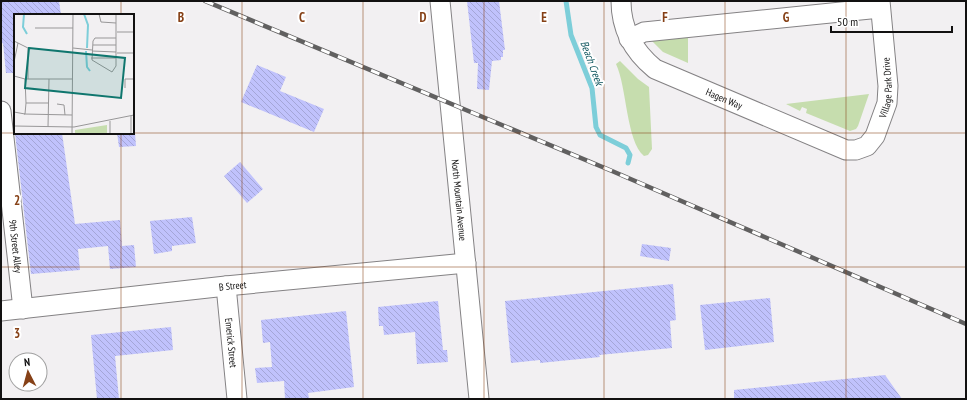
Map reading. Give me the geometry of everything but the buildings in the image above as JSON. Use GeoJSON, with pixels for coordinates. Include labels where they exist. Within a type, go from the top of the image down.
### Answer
{"type":"FeatureCollection","features":[{"type":"Feature","properties":{"kind":"street","name":"North Mountain Avenue"},"geometry":{"type":"LineString","coordinates":[[440,1],[479,399]]}},
{"type":"Feature","properties":{"kind":"street","name":"Hagen Way"},"geometry":{"type":"LineString","coordinates":[[621,1],[621,14],[629,39],[644,60],[655,68],[846,150],[856,150],[867,146]]}},
{"type":"Feature","properties":{"kind":"street"},"geometry":{"type":"LineString","coordinates":[[629,39],[644,32],[880,4]]}},
{"type":"Feature","properties":{"kind":"street","name":"Village Park Drive"},"geometry":{"type":"LineString","coordinates":[[867,146],[875,136],[888,94],[880,4]]}},
{"type":"Feature","properties":{"kind":"street","name":"9th Street Alley"},"geometry":{"type":"LineString","coordinates":[[1,111],[22,309]]}},
{"type":"Feature","properties":{"kind":"street","name":"B Street"},"geometry":{"type":"LineString","coordinates":[[1,311],[226,286],[466,264]]}},
{"type":"Feature","properties":{"kind":"street","name":"Emerick Street"},"geometry":{"type":"LineString","coordinates":[[226,286],[237,399]]}},
{"type":"Feature","properties":{"kind":"green space"},"geometry":{"type":"Polygon","coordinates":[[[688,32],[688,63],[663,52],[651,40],[688,32]]]}},
{"type":"Feature","properties":{"kind":"green space"},"geometry":{"type":"Polygon","coordinates":[[[620,61],[638,79],[649,87],[652,149],[648,155],[644,156],[638,149],[630,126],[620,74],[616,64],[620,61]]]}},
{"type":"Feature","properties":{"kind":"green space"},"geometry":{"type":"Polygon","coordinates":[[[869,94],[858,126],[856,129],[850,131],[806,113],[807,109],[802,107],[800,111],[786,104],[869,94]]]}},
{"type":"Feature","properties":{"kind":"waterway","name":"Beach Creek"},"geometry":{"type":"LineString","coordinates":[[566,1],[571,35],[592,88],[596,127],[600,135],[626,148],[630,155],[628,163]]}},
{"type":"Feature","properties":{"kind":"railway"},"geometry":{"type":"LineString","coordinates":[[205,1],[612,171],[966,324]]}}]}
